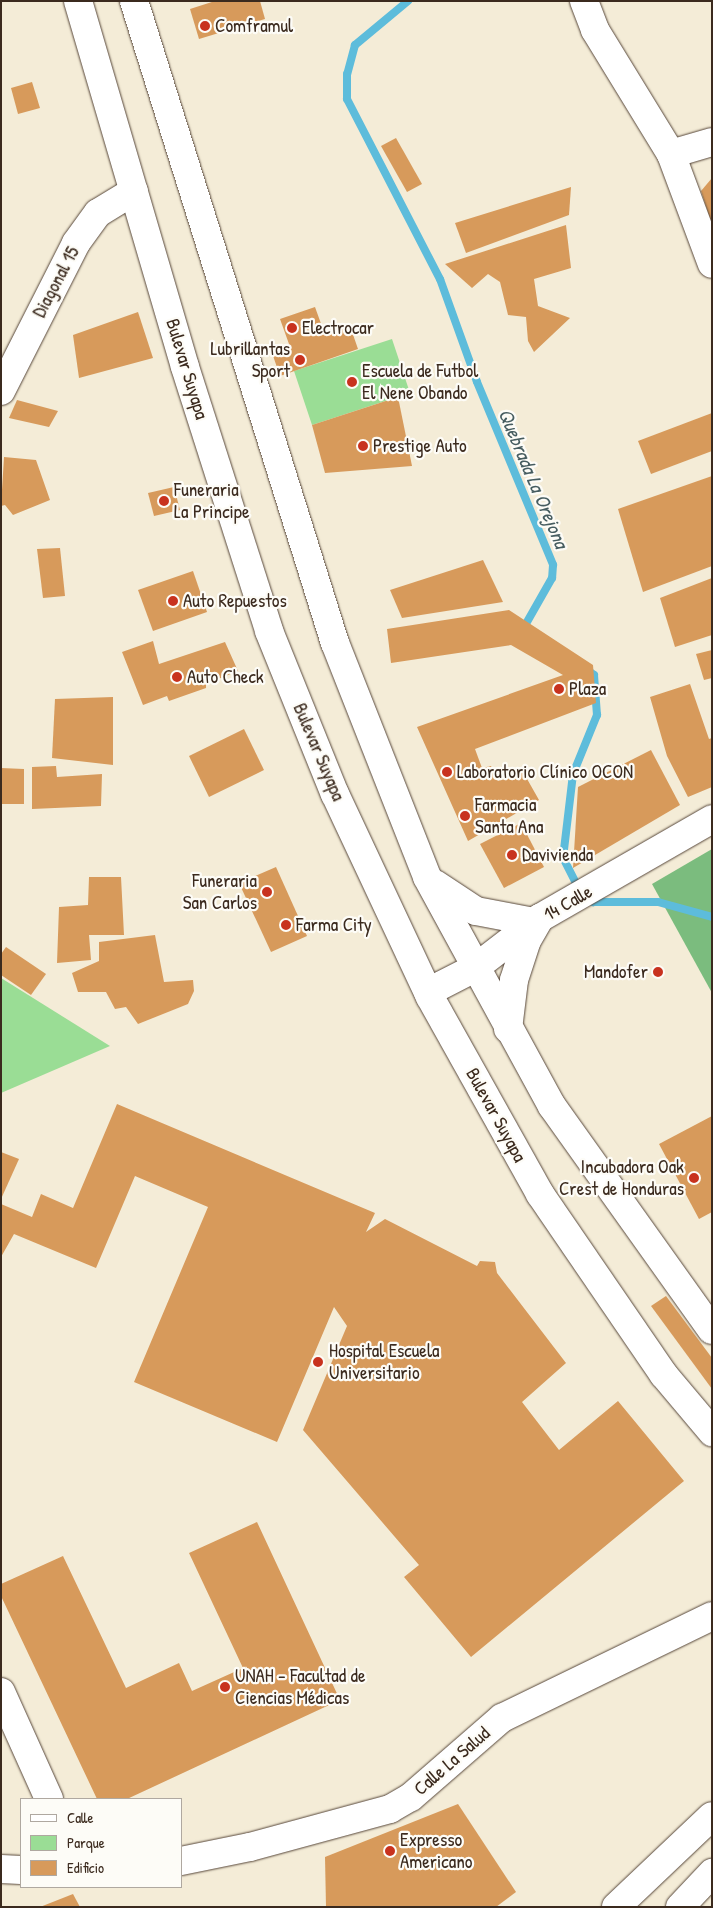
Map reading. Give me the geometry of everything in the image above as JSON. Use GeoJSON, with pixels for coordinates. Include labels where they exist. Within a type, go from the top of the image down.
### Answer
{"type":"FeatureCollection","features":[{"type":"Feature","properties":{"kind":"main road","name":"Bulevar Suyapa"},"geometry":{"type":"LineString","coordinates":[[78,1],[185,367],[269,631],[335,794],[428,992],[540,1194],[664,1375],[712,1432]]}},
{"type":"Feature","properties":{"kind":"main road"},"geometry":{"type":"LineString","coordinates":[[134,1],[332,634],[427,877],[508,1029],[552,1106],[712,1330]]}},
{"type":"Feature","properties":{"kind":"main road"},"geometry":{"type":"LineString","coordinates":[[584,1],[595,30],[671,154],[712,264]]}},
{"type":"Feature","properties":{"kind":"main road"},"geometry":{"type":"LineString","coordinates":[[671,154],[712,142]]}},
{"type":"Feature","properties":{"kind":"main road","name":"Diagonal 15"},"geometry":{"type":"LineString","coordinates":[[1,391],[76,242],[98,213],[134,192]]}},
{"type":"Feature","properties":{"kind":"main road","name":"14 Calle"},"geometry":{"type":"LineString","coordinates":[[428,992],[475,968],[537,920],[712,819]]}},
{"type":"Feature","properties":{"kind":"main road"},"geometry":{"type":"LineString","coordinates":[[427,877],[455,900],[476,911],[537,920],[526,942],[514,980],[508,1029]]}},
{"type":"Feature","properties":{"kind":"main road","name":"Calle La Salud"},"geometry":{"type":"LineString","coordinates":[[182,1860],[250,1847],[390,1809],[411,1797],[502,1718],[710,1616]]}},
{"type":"Feature","properties":{"kind":"main road"},"geometry":{"type":"LineString","coordinates":[[1,1692],[49,1798]]}},
{"type":"Feature","properties":{"kind":"main road"},"geometry":{"type":"LineString","coordinates":[[616,1907],[712,1816]]}},
{"type":"Feature","properties":{"kind":"main road"},"geometry":{"type":"LineString","coordinates":[[640,1907],[712,1837]]}},
{"type":"Feature","properties":{"kind":"main road"},"geometry":{"type":"LineString","coordinates":[[1,1869],[20,1870]]}},
{"type":"Feature","properties":{"kind":"main road"},"geometry":{"type":"LineString","coordinates":[[680,1907],[712,1873]]}},
{"type":"Feature","properties":{"kind":"green space","name":"Escuela de Futbol El Nene Obando"},"geometry":{"type":"Polygon","coordinates":[[[392,339],[410,393],[312,425],[294,371],[392,339]]]}},
{"type":"Feature","properties":{"kind":"green space"},"geometry":{"type":"Polygon","coordinates":[[[712,849],[712,993],[652,884],[712,849]]]}},
{"type":"Feature","properties":{"kind":"green space"},"geometry":{"type":"Polygon","coordinates":[[[1,978],[110,1046],[1,1093],[1,978]]]}},
{"type":"Feature","properties":{"kind":"building"},"geometry":{"type":"Polygon","coordinates":[[[215,1],[260,1],[265,19],[199,39],[190,9],[215,1]]]}},
{"type":"Feature","properties":{"kind":"building"},"geometry":{"type":"Polygon","coordinates":[[[32,82],[40,108],[18,114],[11,88],[32,82]]]}},
{"type":"Feature","properties":{"kind":"building"},"geometry":{"type":"Polygon","coordinates":[[[396,138],[422,184],[407,192],[381,146],[396,138]]]}},
{"type":"Feature","properties":{"kind":"building"},"geometry":{"type":"Polygon","coordinates":[[[712,178],[712,222],[711,222],[701,191],[712,178]]]}},
{"type":"Feature","properties":{"kind":"building"},"geometry":{"type":"Polygon","coordinates":[[[571,187],[569,215],[466,253],[455,223],[571,187]]]}},
{"type":"Feature","properties":{"kind":"building"},"geometry":{"type":"Polygon","coordinates":[[[566,225],[571,268],[534,279],[538,306],[570,318],[534,352],[528,341],[526,317],[508,315],[500,282],[488,274],[472,288],[445,264],[566,225]]]}},
{"type":"Feature","properties":{"kind":"building","name":"Lubrillantas Sport"},"geometry":{"type":"Polygon","coordinates":[[[315,307],[324,332],[349,323],[358,349],[280,376],[271,350],[289,344],[280,319],[315,307]]]}},
{"type":"Feature","properties":{"kind":"building"},"geometry":{"type":"Polygon","coordinates":[[[138,312],[153,358],[79,378],[73,335],[138,312]]]}},
{"type":"Feature","properties":{"kind":"building","name":"Prestige Auto"},"geometry":{"type":"Polygon","coordinates":[[[398,397],[412,466],[325,473],[312,425],[398,397]]]}},
{"type":"Feature","properties":{"kind":"building"},"geometry":{"type":"Polygon","coordinates":[[[17,400],[58,411],[49,427],[9,418],[17,400]]]}},
{"type":"Feature","properties":{"kind":"building"},"geometry":{"type":"Polygon","coordinates":[[[712,413],[712,451],[651,474],[638,441],[712,413]]]}},
{"type":"Feature","properties":{"kind":"building"},"geometry":{"type":"Polygon","coordinates":[[[4,457],[36,460],[50,500],[13,515],[5,505],[1,506],[4,457]]]}},
{"type":"Feature","properties":{"kind":"building"},"geometry":{"type":"Polygon","coordinates":[[[712,476],[712,566],[643,592],[618,509],[712,476]]]}},
{"type":"Feature","properties":{"kind":"building","name":"Funeraria La Principe"},"geometry":{"type":"Polygon","coordinates":[[[174,487],[180,510],[154,516],[148,493],[174,487]]]}},
{"type":"Feature","properties":{"kind":"building"},"geometry":{"type":"Polygon","coordinates":[[[60,548],[65,596],[43,598],[37,549],[60,548]]]}},
{"type":"Feature","properties":{"kind":"building"},"geometry":{"type":"Polygon","coordinates":[[[483,560],[503,602],[402,618],[390,590],[483,560]]]}},
{"type":"Feature","properties":{"kind":"building","name":"Auto Repuestos"},"geometry":{"type":"Polygon","coordinates":[[[193,571],[207,612],[153,631],[138,590],[193,571]]]}},
{"type":"Feature","properties":{"kind":"building"},"geometry":{"type":"Polygon","coordinates":[[[712,578],[712,635],[675,647],[660,598],[712,578]]]}},
{"type":"Feature","properties":{"kind":"building","name":"Plaza"},"geometry":{"type":"Polygon","coordinates":[[[509,610],[593,665],[596,703],[475,749],[482,768],[491,766],[498,781],[522,770],[539,800],[468,841],[417,727],[563,675],[511,645],[391,663],[387,629],[509,610]]]}},
{"type":"Feature","properties":{"kind":"building","name":"Auto Check"},"geometry":{"type":"Polygon","coordinates":[[[153,641],[159,664],[225,642],[238,671],[206,684],[206,688],[169,701],[167,696],[143,705],[122,652],[153,641]]]}},
{"type":"Feature","properties":{"kind":"building"},"geometry":{"type":"Polygon","coordinates":[[[712,650],[712,678],[704,680],[696,654],[712,650]]]}},
{"type":"Feature","properties":{"kind":"building"},"geometry":{"type":"Polygon","coordinates":[[[690,684],[709,739],[712,738],[712,787],[688,797],[667,756],[650,697],[690,684]]]}},
{"type":"Feature","properties":{"kind":"building"},"geometry":{"type":"Polygon","coordinates":[[[113,697],[113,765],[52,758],[55,699],[113,697]]]}},
{"type":"Feature","properties":{"kind":"building"},"geometry":{"type":"Polygon","coordinates":[[[244,729],[264,770],[209,797],[189,756],[244,729]]]}},
{"type":"Feature","properties":{"kind":"building"},"geometry":{"type":"Polygon","coordinates":[[[651,750],[680,805],[573,868],[578,787],[651,750]]]}},
{"type":"Feature","properties":{"kind":"building"},"geometry":{"type":"Polygon","coordinates":[[[56,766],[57,777],[102,774],[101,806],[32,809],[32,767],[56,766]]]}},
{"type":"Feature","properties":{"kind":"building"},"geometry":{"type":"Polygon","coordinates":[[[1,768],[24,769],[24,804],[1,804],[1,768]]]}},
{"type":"Feature","properties":{"kind":"building","name":"Davivienda"},"geometry":{"type":"Polygon","coordinates":[[[521,823],[544,867],[504,888],[480,844],[521,823]]]}},
{"type":"Feature","properties":{"kind":"building"},"geometry":{"type":"Polygon","coordinates":[[[276,867],[307,936],[271,952],[239,883],[276,867]]]}},
{"type":"Feature","properties":{"kind":"building"},"geometry":{"type":"Polygon","coordinates":[[[89,877],[121,877],[124,935],[89,935],[91,960],[57,963],[59,907],[88,905],[89,877]]]}},
{"type":"Feature","properties":{"kind":"building"},"geometry":{"type":"Polygon","coordinates":[[[155,935],[164,982],[193,980],[194,991],[188,1004],[138,1024],[126,1007],[115,1009],[106,992],[78,992],[72,973],[99,961],[99,942],[155,935]]]}},
{"type":"Feature","properties":{"kind":"building"},"geometry":{"type":"Polygon","coordinates":[[[6,947],[46,974],[31,995],[1,975],[1,954],[6,947]]]}},
{"type":"Feature","properties":{"kind":"building"},"geometry":{"type":"Polygon","coordinates":[[[117,1104],[375,1213],[366,1232],[385,1219],[477,1266],[480,1261],[495,1262],[497,1273],[566,1363],[522,1402],[559,1450],[618,1401],[684,1481],[471,1657],[404,1577],[419,1565],[303,1430],[347,1326],[334,1307],[277,1442],[134,1382],[208,1207],[135,1176],[96,1268],[14,1234],[1,1257],[1,1204],[32,1217],[41,1194],[73,1208],[117,1104]]]}},
{"type":"Feature","properties":{"kind":"building","name":"Incubadora Oak Crest de Honduras"},"geometry":{"type":"Polygon","coordinates":[[[712,1116],[712,1212],[699,1219],[659,1144],[712,1116]]]}},
{"type":"Feature","properties":{"kind":"building"},"geometry":{"type":"Polygon","coordinates":[[[1,1152],[19,1159],[1,1199],[1,1152]]]}},
{"type":"Feature","properties":{"kind":"building"},"geometry":{"type":"Polygon","coordinates":[[[666,1296],[712,1358],[712,1389],[651,1306],[666,1296]]]}},
{"type":"Feature","properties":{"kind":"building"},"geometry":{"type":"Polygon","coordinates":[[[257,1522],[340,1700],[129,1798],[97,1798],[1,1596],[1,1584],[63,1556],[126,1688],[179,1663],[192,1691],[243,1668],[189,1553],[257,1522]]]}},
{"type":"Feature","properties":{"kind":"building"},"geometry":{"type":"Polygon","coordinates":[[[458,1804],[516,1892],[496,1907],[326,1907],[325,1857],[458,1804]]]}},
{"type":"Feature","properties":{"kind":"building"},"geometry":{"type":"Polygon","coordinates":[[[73,1894],[80,1907],[40,1907],[73,1894]]]}},
{"type":"Feature","properties":{"kind":"waterway","name":"Quebrada La Orejona"},"geometry":{"type":"LineString","coordinates":[[408,1],[355,45],[347,74],[347,99],[440,279],[477,382],[553,565],[552,578],[523,629]]}},
{"type":"Feature","properties":{"kind":"waterway","name":"Quebrada La Orejona"},"geometry":{"type":"LineString","coordinates":[[580,891],[563,858],[573,774],[597,715],[594,675],[586,669]]}},
{"type":"Feature","properties":{"kind":"waterway","name":"Quebrada La Orejona"},"geometry":{"type":"LineString","coordinates":[[589,898],[593,902],[658,902],[712,917]]}},
{"type":"Feature","properties":{"kind":"place","name":"Comframul"},"geometry":{"type":"Point","coordinates":[205,26]}},
{"type":"Feature","properties":{"kind":"place","name":"Electrocar"},"geometry":{"type":"Point","coordinates":[292,328]}},
{"type":"Feature","properties":{"kind":"place","name":"Lubrillantas Sport"},"geometry":{"type":"Point","coordinates":[300,360]}},
{"type":"Feature","properties":{"kind":"place","name":"Escuela de Futbol El Nene Obando"},"geometry":{"type":"Point","coordinates":[352,382]}},
{"type":"Feature","properties":{"kind":"place","name":"Prestige Auto"},"geometry":{"type":"Point","coordinates":[363,446]}},
{"type":"Feature","properties":{"kind":"place","name":"Funeraria La Principe"},"geometry":{"type":"Point","coordinates":[164,501]}},
{"type":"Feature","properties":{"kind":"place","name":"Auto Repuestos"},"geometry":{"type":"Point","coordinates":[173,601]}},
{"type":"Feature","properties":{"kind":"place","name":"Auto Check"},"geometry":{"type":"Point","coordinates":[177,677]}},
{"type":"Feature","properties":{"kind":"place","name":"Plaza"},"geometry":{"type":"Point","coordinates":[559,689]}},
{"type":"Feature","properties":{"kind":"place","name":"Laboratorio Clínico OCON"},"geometry":{"type":"Point","coordinates":[447,772]}},
{"type":"Feature","properties":{"kind":"place","name":"Farmacia Santa Ana"},"geometry":{"type":"Point","coordinates":[465,816]}},
{"type":"Feature","properties":{"kind":"place","name":"Davivienda"},"geometry":{"type":"Point","coordinates":[512,855]}},
{"type":"Feature","properties":{"kind":"place","name":"Funeraria San Carlos"},"geometry":{"type":"Point","coordinates":[267,892]}},
{"type":"Feature","properties":{"kind":"place","name":"Farma City"},"geometry":{"type":"Point","coordinates":[286,925]}},
{"type":"Feature","properties":{"kind":"place","name":"Mandofer"},"geometry":{"type":"Point","coordinates":[658,972]}},
{"type":"Feature","properties":{"kind":"place","name":"Incubadora Oak Crest de Honduras"},"geometry":{"type":"Point","coordinates":[694,1178]}},
{"type":"Feature","properties":{"kind":"place","name":"Hospital Escuela Universitario"},"geometry":{"type":"Point","coordinates":[318,1362]}},
{"type":"Feature","properties":{"kind":"place","name":"UNAH - Facultad de Ciencias Médicas"},"geometry":{"type":"Point","coordinates":[225,1687]}},
{"type":"Feature","properties":{"kind":"place","name":"Expresso Americano"},"geometry":{"type":"Point","coordinates":[390,1851]}}]}
